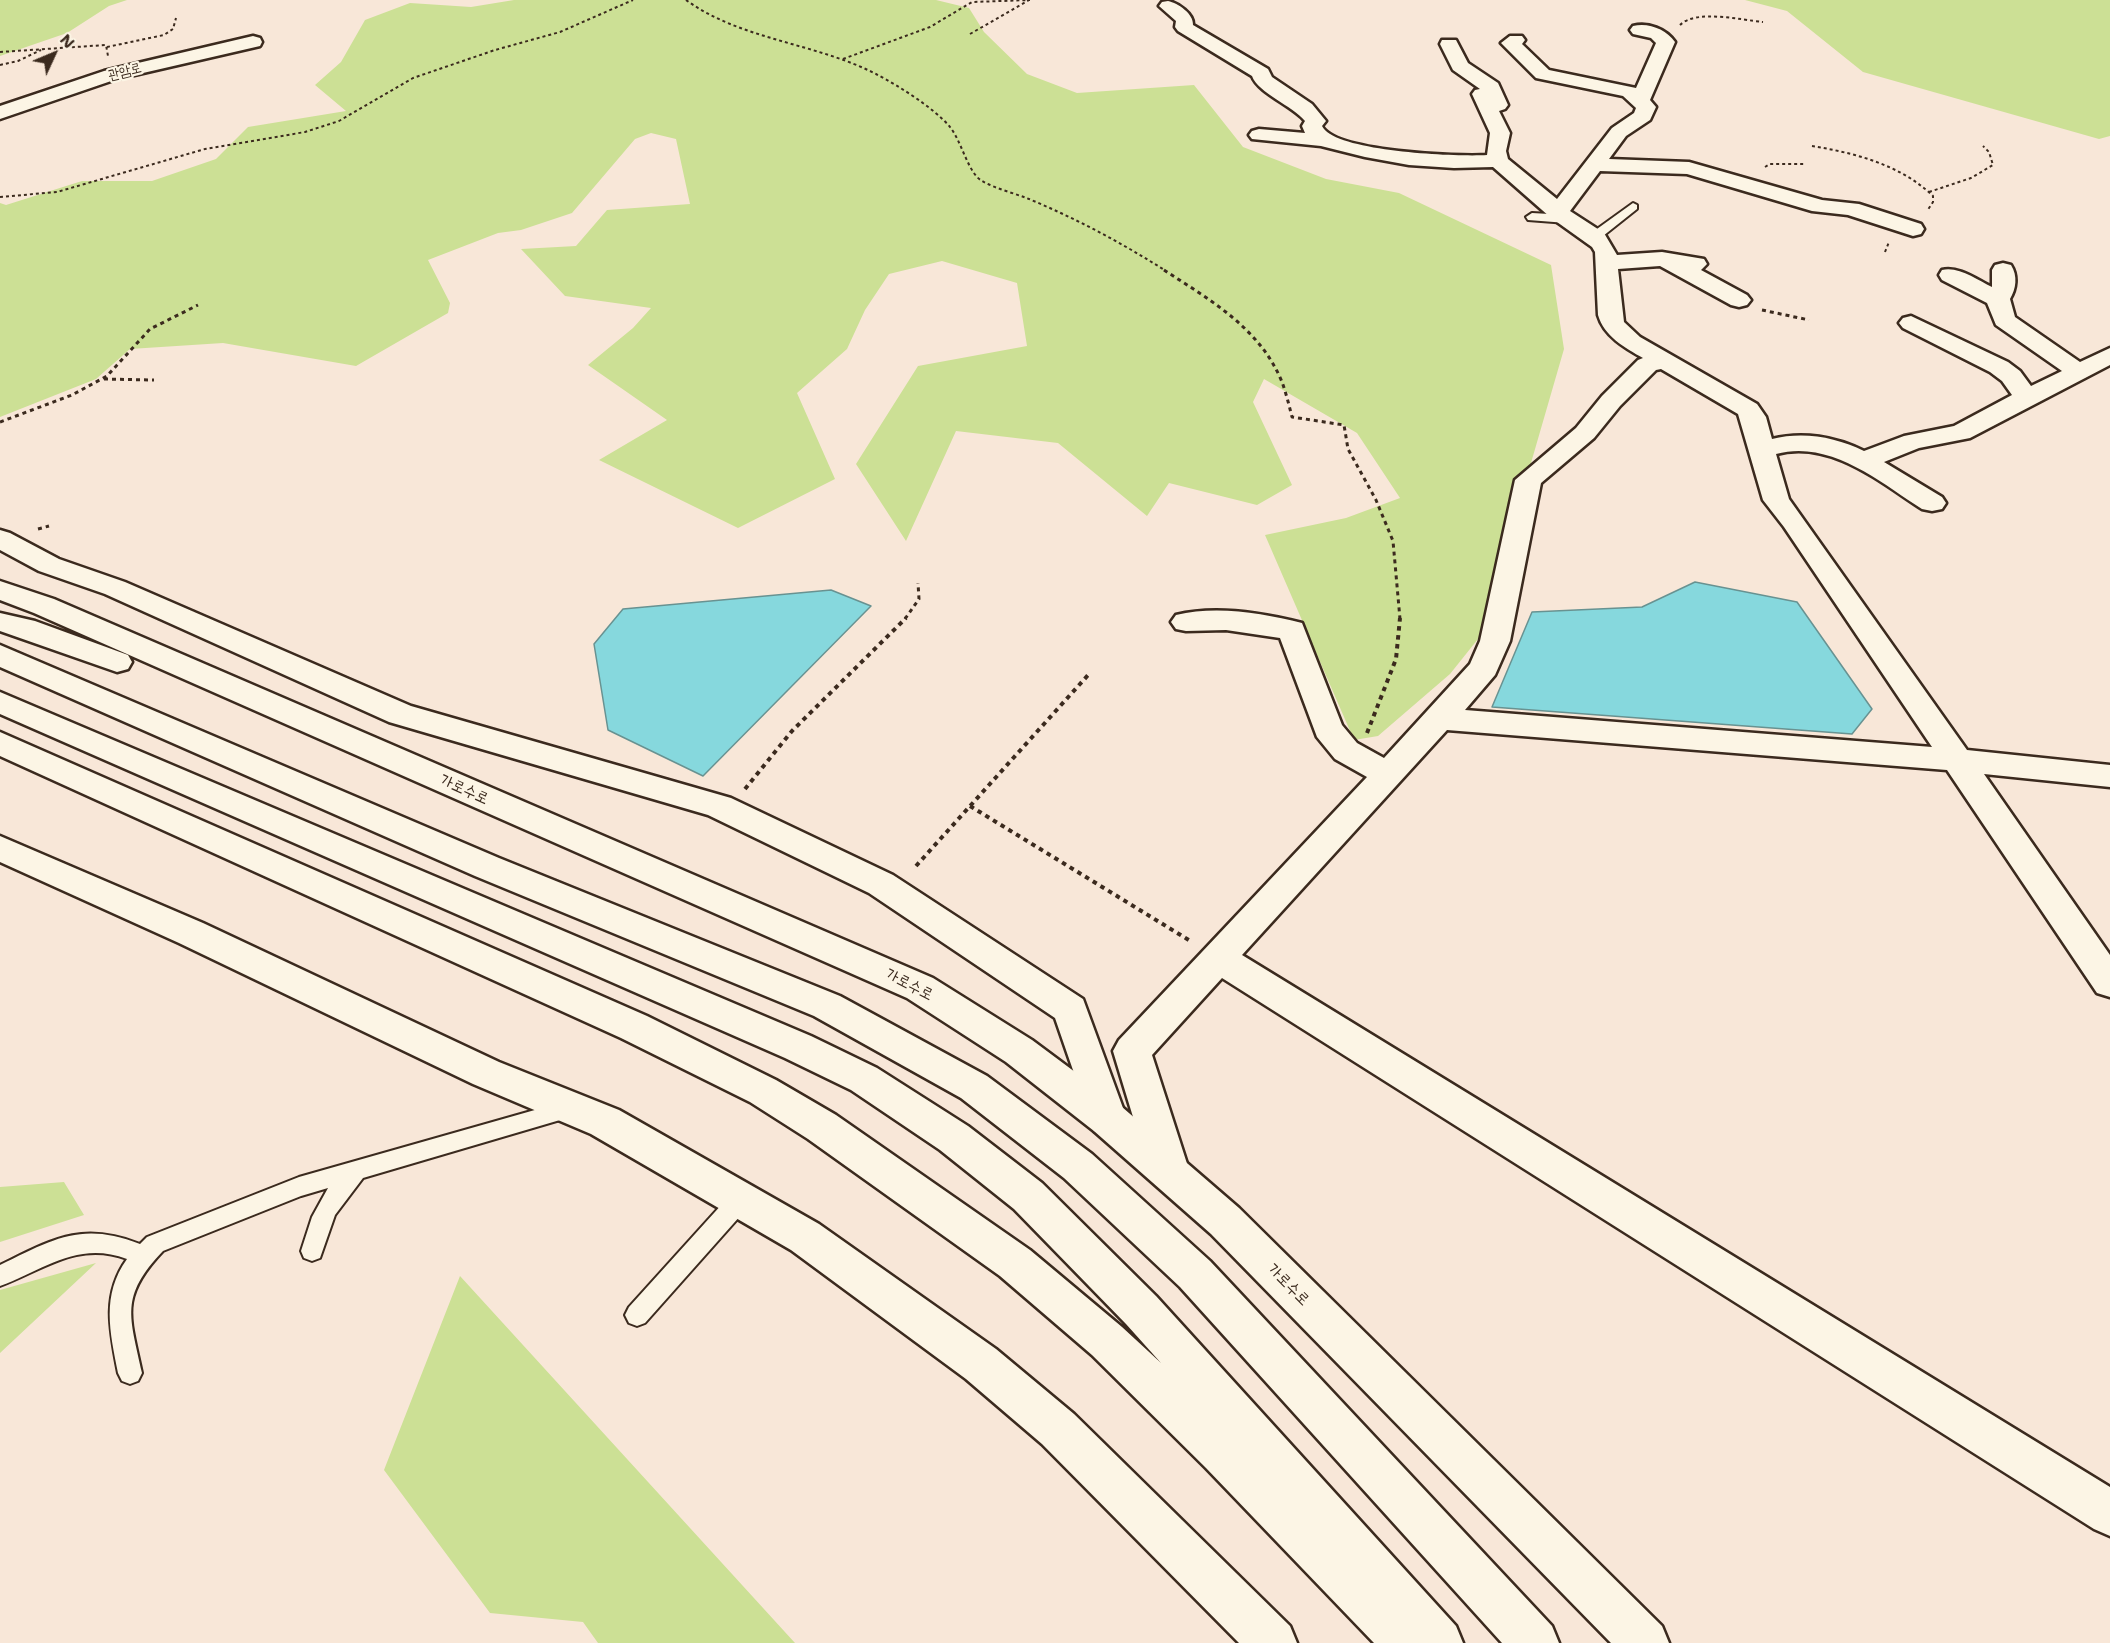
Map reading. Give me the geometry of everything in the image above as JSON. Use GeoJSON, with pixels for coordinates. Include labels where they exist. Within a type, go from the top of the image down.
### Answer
{"type":"FeatureCollection","features":[{"type":"Feature","properties":{"kind":"street"},"geometry":{"type":"LineString","coordinates":[[1168,6],[1185,20],[1184,27],[1261,73],[1263,80],[1305,108],[1316,121],[1312,126],[1316,135],[1323,140]]}},
{"type":"Feature","properties":{"kind":"street"},"geometry":{"type":"LineString","coordinates":[[1640,100],[1666,42],[1648,32]]}},
{"type":"Feature","properties":{"kind":"street"},"geometry":{"type":"LineString","coordinates":[[1516,39],[1510,43],[1543,74],[1629,92],[1646,107],[1643,116],[1619,132],[1552,216]]}},
{"type":"Feature","properties":{"kind":"street","name":"관암로"},"geometry":{"type":"LineString","coordinates":[[0,113],[111,75],[253,42]]}},
{"type":"Feature","properties":{"kind":"street"},"geometry":{"type":"LineString","coordinates":[[1259,135],[1323,140],[1410,158],[1456,163],[1498,150],[1508,131],[1491,87],[1460,66],[1449,44]]}},
{"type":"Feature","properties":{"kind":"street"},"geometry":{"type":"LineString","coordinates":[[1482,94],[1500,133],[1498,150],[1552,216],[1594,237],[1606,252],[1610,315],[1613,326],[1632,342],[1748,409],[1776,500],[2110,982]]}},
{"type":"Feature","properties":{"kind":"street"},"geometry":{"type":"LineString","coordinates":[[1594,165],[1653,165],[1698,170],[1820,206],[1851,208],[1913,229]]}},
{"type":"Feature","properties":{"kind":"street"},"geometry":{"type":"LineString","coordinates":[[1653,165],[1664,180],[1748,206]]}},
{"type":"Feature","properties":{"kind":"street"},"geometry":{"type":"LineString","coordinates":[[1606,263],[1662,259],[1696,264]]}},
{"type":"Feature","properties":{"kind":"street"},"geometry":{"type":"LineString","coordinates":[[1662,259],[1739,300]]}},
{"type":"Feature","properties":{"kind":"street"},"geometry":{"type":"LineString","coordinates":[[1998,299],[2004,290],[2003,270]]}},
{"type":"Feature","properties":{"kind":"street"},"geometry":{"type":"LineString","coordinates":[[1950,275],[1998,299],[2004,320],[2079,372]]}},
{"type":"Feature","properties":{"kind":"street"},"geometry":{"type":"LineString","coordinates":[[1911,323],[1999,367],[2012,376],[2026,397]]}},
{"type":"Feature","properties":{"kind":"street"},"geometry":{"type":"LineString","coordinates":[[1863,461],[1913,441],[1961,433],[2110,355]]}},
{"type":"Feature","properties":{"kind":"street"},"geometry":{"type":"LineString","coordinates":[[1170,1173],[1132,1052],[1218,958],[1380,770],[1440,719],[1484,668],[1495,641],[1527,480],[1586,433],[1611,401],[1647,365],[1664,360]]}},
{"type":"Feature","properties":{"kind":"street"},"geometry":{"type":"LineString","coordinates":[[1762,450],[1779,443],[1808,442],[1834,447],[1863,461],[1932,503]]}},
{"type":"Feature","properties":{"kind":"street"},"geometry":{"type":"LineString","coordinates":[[0,539],[49,565],[115,588],[400,714],[620,777],[728,811],[881,884],[1070,1009],[1108,1119]]}},
{"type":"Feature","properties":{"kind":"street","name":"가로수로"},"geometry":{"type":"LineString","coordinates":[[0,590],[920,988],[1019,1051],[1108,1119],[1225,1221],[1645,1643]]}},
{"type":"Feature","properties":{"kind":"street"},"geometry":{"type":"LineString","coordinates":[[1186,622],[1203,619],[1222,620],[1292,630],[1328,729],[1346,751],[1380,770]]}},
{"type":"Feature","properties":{"kind":"street"},"geometry":{"type":"LineString","coordinates":[[0,622],[89,650],[229,705],[316,725]]}},
{"type":"Feature","properties":{"kind":"street"},"geometry":{"type":"LineString","coordinates":[[0,655],[487,867],[827,1006],[974,1087],[1078,1166],[1195,1274],[1535,1643]]}},
{"type":"Feature","properties":{"kind":"street"},"geometry":{"type":"LineString","coordinates":[[0,702],[798,1047],[864,1079],[944,1131],[1028,1196],[1118,1286],[1245,1424],[1438,1643]]}},
{"type":"Feature","properties":{"kind":"street"},"geometry":{"type":"LineString","coordinates":[[1440,719],[2107,774]]}},
{"type":"Feature","properties":{"kind":"street"},"geometry":{"type":"LineString","coordinates":[[0,743],[634,1028],[763,1091],[822,1127],[1015,1263],[1107,1341],[1222,1452],[1407,1643]]}},
{"type":"Feature","properties":{"kind":"street"},"geometry":{"type":"LineString","coordinates":[[0,849],[191,933],[486,1072],[605,1122],[805,1237],[880,1288],[981,1364],[1059,1429],[1273,1643]]}},
{"type":"Feature","properties":{"kind":"street"},"geometry":{"type":"LineString","coordinates":[[2060,909],[2110,942]]}},
{"type":"Feature","properties":{"kind":"street"},"geometry":{"type":"LineString","coordinates":[[1218,958],[2110,1513]]}},
{"type":"Feature","properties":{"kind":"lane"},"geometry":{"type":"LineString","coordinates":[[1594,237],[1633,207]]}},
{"type":"Feature","properties":{"kind":"lane"},"geometry":{"type":"LineString","coordinates":[[130,1373],[118,1308],[126,1280],[136,1262],[155,1244],[289,1191],[572,1108]]}},
{"type":"Feature","properties":{"kind":"lane"},"geometry":{"type":"LineString","coordinates":[[312,1251],[321,1217],[333,1195],[355,1172]]}},
{"type":"Feature","properties":{"kind":"lane"},"geometry":{"type":"LineString","coordinates":[[637,1315],[741,1199]]}},
{"type":"Feature","properties":{"kind":"lane"},"geometry":{"type":"LineString","coordinates":[[0,1276],[59,1247],[95,1240],[120,1244],[143,1255]]}},
{"type":"Feature","properties":{"kind":"path"},"geometry":{"type":"LineString","coordinates":[[0,197],[57,192],[205,149],[305,132],[339,121],[413,78],[495,50],[560,32],[633,0]]}},
{"type":"Feature","properties":{"kind":"path"},"geometry":{"type":"LineString","coordinates":[[686,0],[722,21],[843,59],[904,90],[950,127],[967,156],[970,170],[981,182],[1029,199],[1119,241],[1241,322],[1267,353],[1282,382],[1292,417],[1344,425],[1348,449],[1376,500],[1393,541],[1398,581],[1400,619],[1396,659],[1366,735],[1380,770]]}},
{"type":"Feature","properties":{"kind":"path"},"geometry":{"type":"LineString","coordinates":[[843,59],[930,27],[972,2],[1030,0]]}},
{"type":"Feature","properties":{"kind":"path"},"geometry":{"type":"LineString","coordinates":[[970,34],[1030,0]]}},
{"type":"Feature","properties":{"kind":"path"},"geometry":{"type":"LineString","coordinates":[[1648,32],[1675,28],[1692,17],[1712,16],[1763,22]]}},
{"type":"Feature","properties":{"kind":"path"},"geometry":{"type":"LineString","coordinates":[[0,52],[98,45],[107,47],[164,35],[175,26],[176,18]]}},
{"type":"Feature","properties":{"kind":"path"},"geometry":{"type":"LineString","coordinates":[[107,47],[111,75]]}},
{"type":"Feature","properties":{"kind":"path"},"geometry":{"type":"LineString","coordinates":[[0,65],[18,61],[42,49]]}},
{"type":"Feature","properties":{"kind":"path"},"geometry":{"type":"LineString","coordinates":[[1812,146],[1866,159],[1903,175],[1929,192],[1933,202],[1921,225],[1913,229]]}},
{"type":"Feature","properties":{"kind":"path"},"geometry":{"type":"LineString","coordinates":[[1929,192],[1947,188],[1993,165],[1989,152],[1983,146]]}},
{"type":"Feature","properties":{"kind":"path"},"geometry":{"type":"LineString","coordinates":[[1739,300],[1741,306],[1809,320]]}},
{"type":"Feature","properties":{"kind":"path"},"geometry":{"type":"LineString","coordinates":[[0,422],[72,395],[107,376],[132,345],[150,329],[198,305]]}},
{"type":"Feature","properties":{"kind":"path"},"geometry":{"type":"LineString","coordinates":[[100,380],[130,378],[154,380]]}},
{"type":"Feature","properties":{"kind":"path"},"geometry":{"type":"LineString","coordinates":[[728,811],[792,731],[912,612],[919,598],[918,583]]}},
{"type":"Feature","properties":{"kind":"path"},"geometry":{"type":"LineString","coordinates":[[916,866],[1089,674]]}},
{"type":"Feature","properties":{"kind":"path"},"geometry":{"type":"LineString","coordinates":[[970,806],[1218,958]]}},
{"type":"Feature","properties":{"kind":"green space"},"geometry":{"type":"Polygon","coordinates":[[[0,0],[127,0],[109,6],[67,33],[0,56],[0,0]]]}},
{"type":"Feature","properties":{"kind":"green space"},"geometry":{"type":"Polygon","coordinates":[[[514,0],[936,0],[969,8],[984,32],[1027,74],[1077,93],[1194,85],[1243,147],[1326,179],[1399,193],[1551,265],[1564,349],[1522,494],[1498,614],[1450,674],[1378,736],[1354,740],[1265,535],[1346,518],[1400,498],[1357,433],[1264,379],[1253,402],[1292,485],[1257,505],[1169,483],[1147,516],[1058,443],[956,431],[906,541],[856,464],[918,366],[1027,346],[1017,283],[942,261],[889,274],[865,310],[847,349],[797,393],[835,479],[738,528],[599,460],[667,420],[588,365],[633,328],[651,308],[565,296],[521,249],[576,246],[607,210],[690,204],[676,139],[651,133],[635,139],[572,213],[521,230],[498,233],[428,260],[450,303],[448,313],[356,366],[223,343],[130,349],[96,379],[0,417],[0,203],[6,205],[82,181],[152,181],[216,159],[248,127],[346,111],[315,85],[341,62],[365,20],[410,3],[471,7],[514,0]]]}},
{"type":"Feature","properties":{"kind":"green space"},"geometry":{"type":"Polygon","coordinates":[[[1745,0],[2110,0],[2110,136],[2099,139],[1863,72],[1787,11],[1745,0]]]}},
{"type":"Feature","properties":{"kind":"green space"},"geometry":{"type":"Polygon","coordinates":[[[64,1182],[84,1215],[0,1242],[0,1187],[64,1182]]]}},
{"type":"Feature","properties":{"kind":"green space"},"geometry":{"type":"Polygon","coordinates":[[[96,1263],[0,1353],[0,1290],[96,1263]]]}},
{"type":"Feature","properties":{"kind":"green space"},"geometry":{"type":"Polygon","coordinates":[[[460,1276],[795,1643],[598,1643],[583,1622],[490,1613],[384,1470],[460,1276]]]}},
{"type":"Feature","properties":{"kind":"water"},"geometry":{"type":"Polygon","coordinates":[[[1695,582],[1797,602],[1872,709],[1852,734],[1492,707],[1532,612],[1642,607],[1695,582]]]}},
{"type":"Feature","properties":{"kind":"water"},"geometry":{"type":"Polygon","coordinates":[[[831,590],[871,606],[703,776],[608,730],[594,644],[623,609],[831,590]]]}}]}
